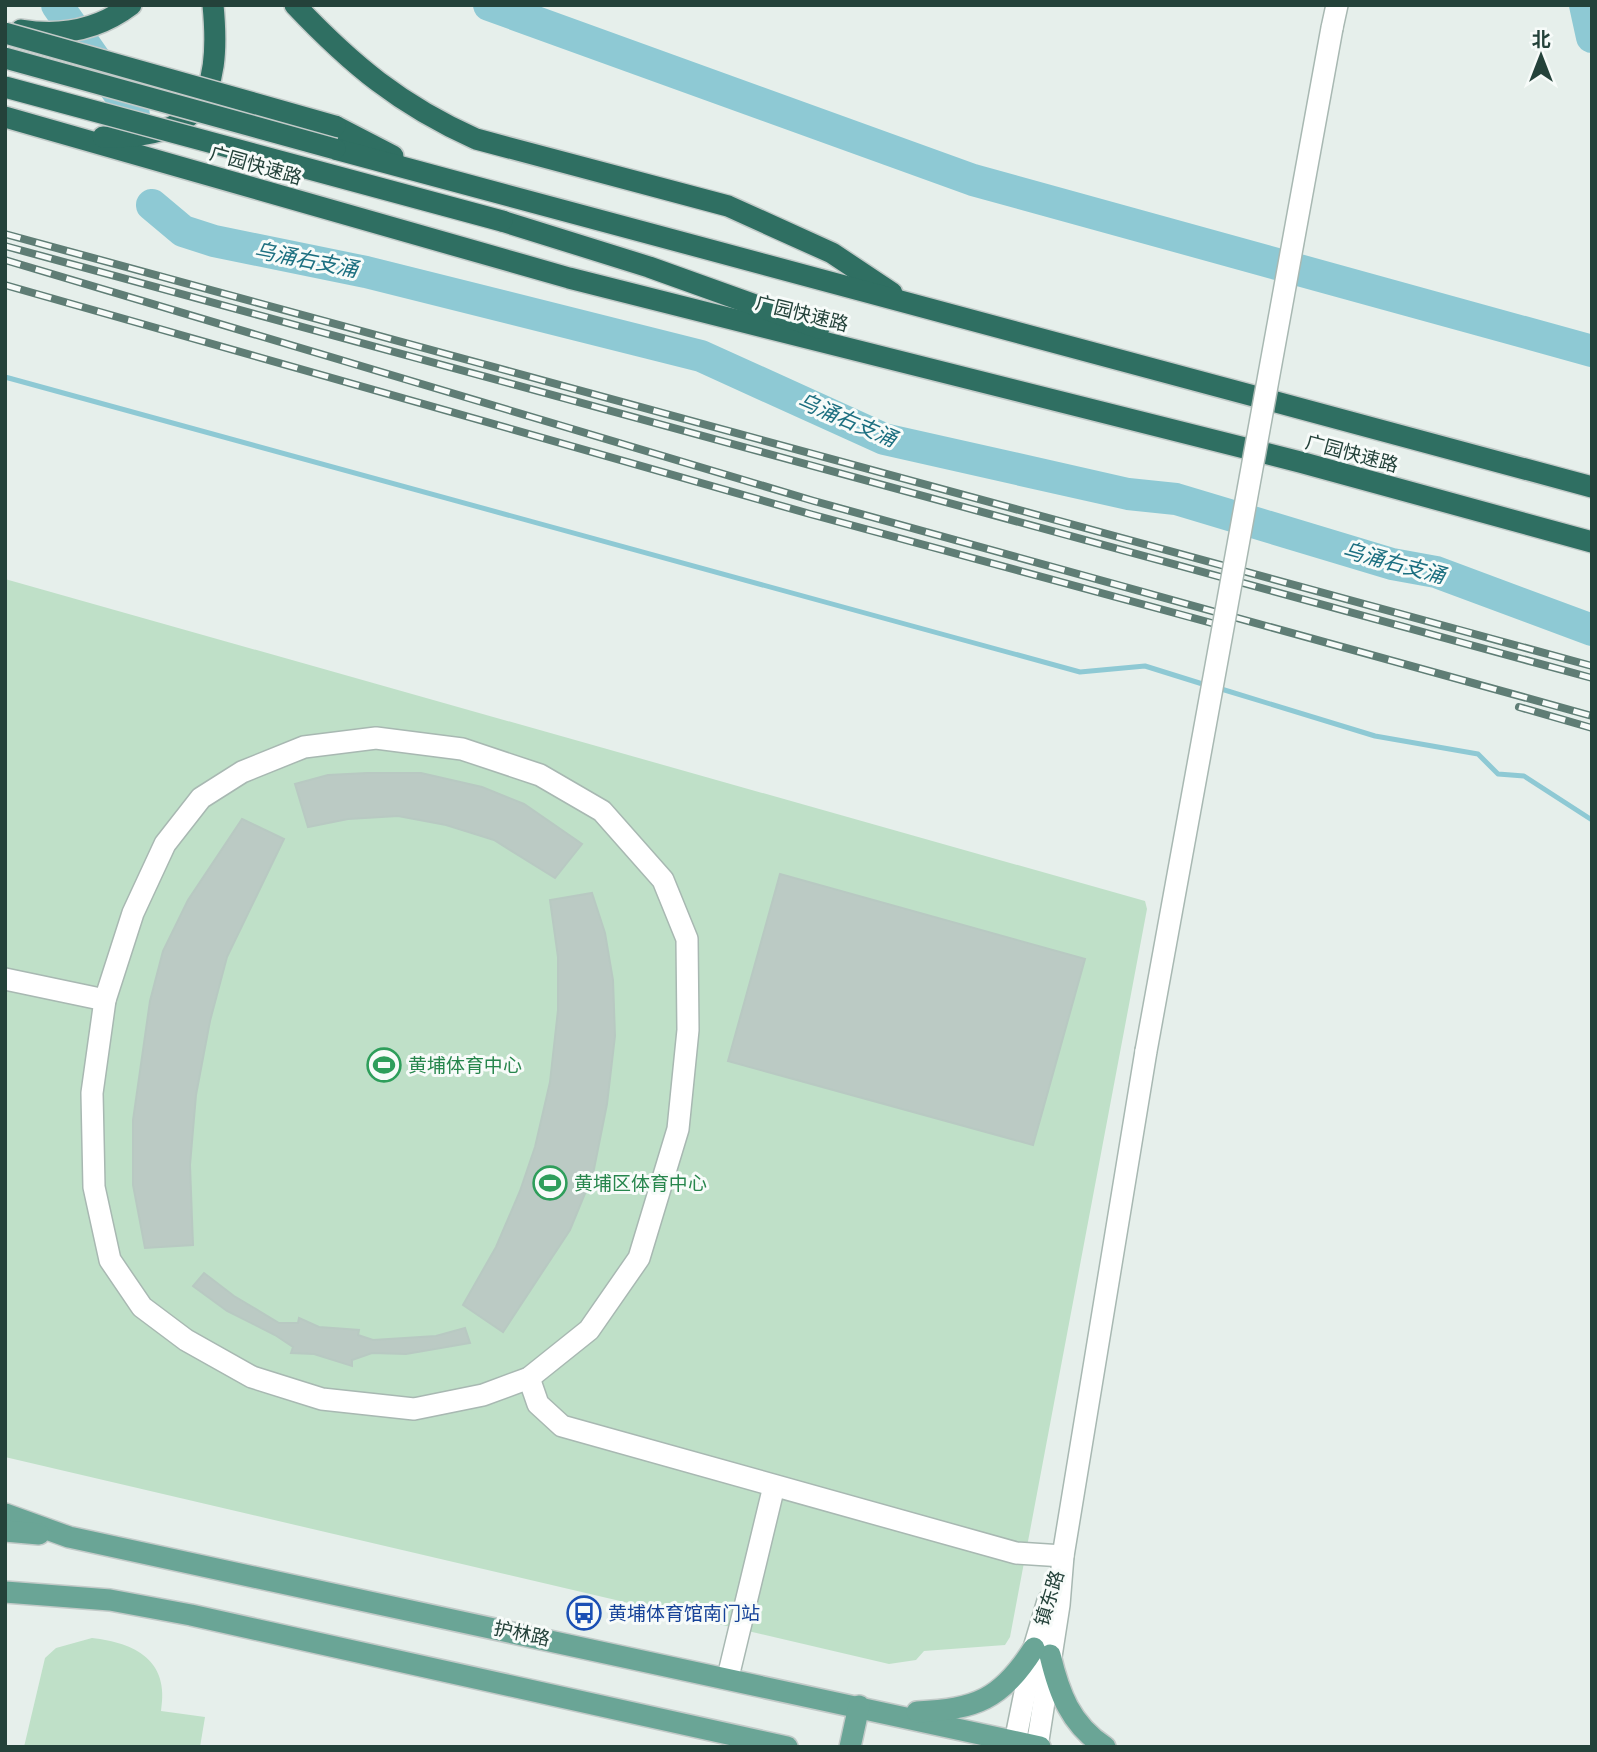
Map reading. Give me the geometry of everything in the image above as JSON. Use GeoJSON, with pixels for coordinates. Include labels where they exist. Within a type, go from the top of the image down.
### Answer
{"type":"FeatureCollection","features":[{"type":"Feature","properties":{"kind":"highway"},"geometry":{"type":"LineString","coordinates":[[5,27],[46,34],[87,30],[116,17],[131,5]]}},
{"type":"Feature","properties":{"kind":"highway"},"geometry":{"type":"LineString","coordinates":[[73,136],[147,136],[173,129],[198,106],[209,86],[214,57],[213,5]]}},
{"type":"Feature","properties":{"kind":"highway"},"geometry":{"type":"LineString","coordinates":[[295,5],[381,86],[443,124],[496,145],[729,206],[832,253],[906,302]]}},
{"type":"Feature","properties":{"kind":"highway","name":"广园快速路"},"geometry":{"type":"LineString","coordinates":[[5,33],[335,126],[432,176]]}},
{"type":"Feature","properties":{"kind":"highway","name":"广园快速路"},"geometry":{"type":"LineString","coordinates":[[5,58],[432,176],[1592,487]]}},
{"type":"Feature","properties":{"kind":"highway"},"geometry":{"type":"LineString","coordinates":[[5,87],[502,221],[649,267],[934,369]]}},
{"type":"Feature","properties":{"kind":"highway","name":"广园快速路"},"geometry":{"type":"LineString","coordinates":[[5,117],[569,278],[1300,462],[1592,542]]}},
{"type":"Feature","properties":{"kind":"main road","name":"护林路"},"geometry":{"type":"LineString","coordinates":[[5,1514],[69,1536],[728,1677],[1015,1744],[1038,1746]]}},
{"type":"Feature","properties":{"kind":"main road"},"geometry":{"type":"LineString","coordinates":[[5,1531],[69,1536]]}},
{"type":"Feature","properties":{"kind":"main road"},"geometry":{"type":"LineString","coordinates":[[5,1592],[72,1596],[180,1613],[748,1743],[787,1747]]}},
{"type":"Feature","properties":{"kind":"main road"},"geometry":{"type":"LineString","coordinates":[[889,1713],[956,1710],[978,1702],[1042,1652],[1059,1693],[1084,1729],[1105,1747]]}},
{"type":"Feature","properties":{"kind":"main road"},"geometry":{"type":"LineString","coordinates":[[850,1747],[859,1706]]}},
{"type":"Feature","properties":{"kind":"street","name":"镇东路"},"geometry":{"type":"LineString","coordinates":[[1015,1744],[1042,1652],[1063,1556],[1146,1051],[1337,5]]}},
{"type":"Feature","properties":{"kind":"street"},"geometry":{"type":"LineString","coordinates":[[376,738],[462,748],[540,775],[602,811],[663,880],[687,939],[688,1030],[678,1129],[639,1258],[589,1330],[529,1378],[483,1395],[414,1409],[322,1399],[252,1377],[186,1340],[142,1307],[110,1260],[94,1187],[92,1093],[105,1000],[133,913],[165,844],[201,798],[242,772],[304,747],[376,738]]}},
{"type":"Feature","properties":{"kind":"street"},"geometry":{"type":"LineString","coordinates":[[5,979],[105,1000]]}},
{"type":"Feature","properties":{"kind":"street"},"geometry":{"type":"LineString","coordinates":[[529,1378],[538,1404],[562,1426],[1016,1553],[1063,1556]]}},
{"type":"Feature","properties":{"kind":"street"},"geometry":{"type":"LineString","coordinates":[[728,1677],[775,1486]]}},
{"type":"Feature","properties":{"kind":"street","name":"镇东路"},"geometry":{"type":"LineString","coordinates":[[1038,1746],[1042,1652]]}},
{"type":"Feature","properties":{"kind":"green space","name":"黄埔区体育中心"},"geometry":{"type":"Polygon","coordinates":[[[5,579],[1145,901],[1147,909],[1010,1637],[1005,1645],[924,1651],[916,1660],[889,1664],[5,1457],[5,579]]]}},
{"type":"Feature","properties":{"kind":"green space"},"geometry":{"type":"Polygon","coordinates":[[[92,1638],[122,1644],[146,1657],[160,1679],[161,1711],[205,1717],[200,1747],[24,1747],[45,1658],[56,1648],[92,1638]]]}},
{"type":"Feature","properties":{"kind":"building"},"geometry":{"type":"Polygon","coordinates":[[[421,773],[482,787],[524,804],[582,844],[555,878],[494,840],[446,825],[398,816],[348,819],[308,827],[295,784],[328,775],[421,773]]]}},
{"type":"Feature","properties":{"kind":"building"},"geometry":{"type":"Polygon","coordinates":[[[242,819],[284,839],[227,957],[210,1021],[196,1095],[190,1165],[193,1245],[145,1248],[133,1185],[133,1120],[150,1001],[163,951],[188,900],[242,819]]]}},
{"type":"Feature","properties":{"kind":"building"},"geometry":{"type":"Polygon","coordinates":[[[780,874],[1085,959],[1033,1145],[728,1061],[780,874]]]}},
{"type":"Feature","properties":{"kind":"building"},"geometry":{"type":"Polygon","coordinates":[[[592,893],[605,933],[613,980],[615,1036],[607,1104],[593,1174],[570,1230],[503,1332],[463,1305],[496,1247],[520,1191],[535,1147],[550,1082],[558,1010],[558,957],[550,900],[592,893]]]}},
{"type":"Feature","properties":{"kind":"building"},"geometry":{"type":"Polygon","coordinates":[[[204,1273],[234,1296],[279,1323],[298,1323],[299,1318],[319,1327],[359,1330],[358,1335],[373,1340],[436,1336],[465,1328],[470,1343],[406,1354],[372,1353],[352,1360],[352,1366],[314,1354],[291,1353],[293,1347],[227,1311],[193,1286],[204,1273]]]}},
{"type":"Feature","properties":{"kind":"waterway","name":"乌涌右支涌"},"geometry":{"type":"LineString","coordinates":[[57,5],[134,115]]}},
{"type":"Feature","properties":{"kind":"waterway","name":"乌涌右支涌"},"geometry":{"type":"LineString","coordinates":[[489,5],[973,180],[1592,351]]}},
{"type":"Feature","properties":{"kind":"waterway"},"geometry":{"type":"LineString","coordinates":[[1585,5],[1592,37]]}},
{"type":"Feature","properties":{"kind":"waterway","name":"乌涌右支涌"},"geometry":{"type":"LineString","coordinates":[[152,205],[183,231],[214,241],[366,272],[701,356],[884,439],[1128,494],[1176,499],[1392,564],[1436,572],[1592,630]]}},
{"type":"Feature","properties":{"kind":"waterway"},"geometry":{"type":"LineString","coordinates":[[5,377],[1080,672],[1145,666],[1209,686]]}},
{"type":"Feature","properties":{"kind":"waterway"},"geometry":{"type":"LineString","coordinates":[[1218,688],[1375,736],[1478,754],[1498,774],[1524,776],[1592,820]]}},
{"type":"Feature","properties":{"kind":"railway"},"geometry":{"type":"LineString","coordinates":[[5,234],[1592,666]]}},
{"type":"Feature","properties":{"kind":"railway"},"geometry":{"type":"LineString","coordinates":[[5,246],[1592,678]]}},
{"type":"Feature","properties":{"kind":"railway"},"geometry":{"type":"LineString","coordinates":[[5,260],[814,501],[1592,716]]}},
{"type":"Feature","properties":{"kind":"railway"},"geometry":{"type":"LineString","coordinates":[[5,285],[810,514],[1219,625]]}},
{"type":"Feature","properties":{"kind":"railway"},"geometry":{"type":"LineString","coordinates":[[1519,707],[1592,728]]}},
{"type":"Feature","properties":{"kind":"place","name":"黄埔体育中心"},"geometry":{"type":"Point","coordinates":[384,1065]}},
{"type":"Feature","properties":{"kind":"place","name":"黄埔区体育中心"},"geometry":{"type":"Point","coordinates":[550,1183]}},
{"type":"Feature","properties":{"kind":"place","name":"黄埔体育馆南门站"},"geometry":{"type":"Point","coordinates":[584,1613]}}]}
